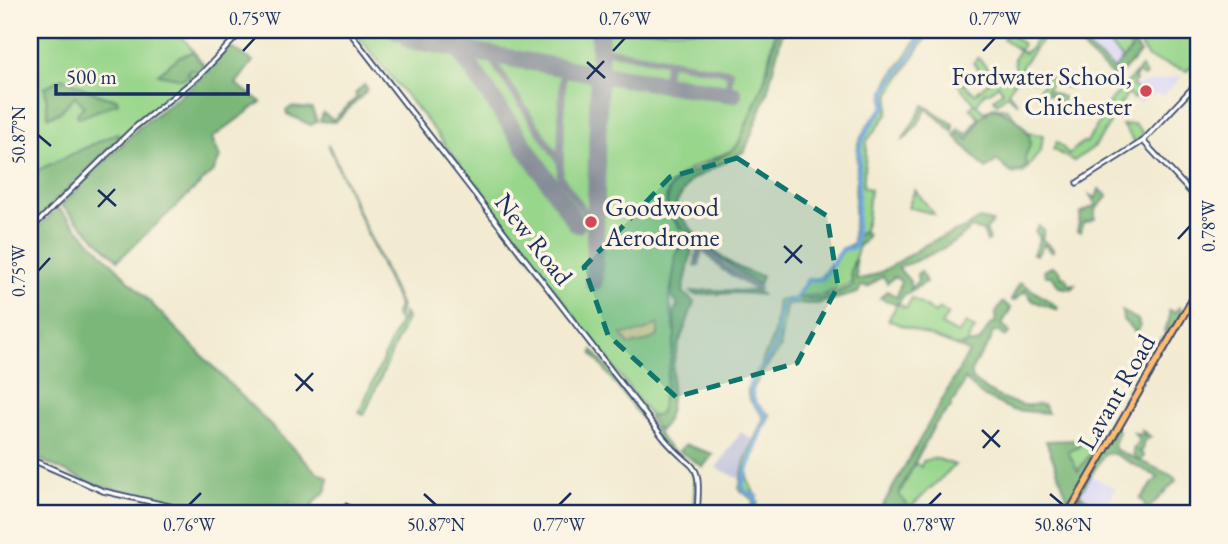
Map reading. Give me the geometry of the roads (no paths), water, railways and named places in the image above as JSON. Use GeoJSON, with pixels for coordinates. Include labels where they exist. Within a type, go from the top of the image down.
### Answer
{"type":"FeatureCollection","features":[{"type":"Feature","properties":{"kind":"main road","name":"Lavant Road"},"geometry":{"type":"LineString","coordinates":[[1069,514],[1198,290]]}},
{"type":"Feature","properties":{"kind":"street"},"geometry":{"type":"LineString","coordinates":[[30,230],[134,128],[199,76],[243,30]]}},
{"type":"Feature","properties":{"kind":"street","name":"New Road"},"geometry":{"type":"LineString","coordinates":[[348,30],[662,436],[694,466],[699,483],[697,514]]}},
{"type":"Feature","properties":{"kind":"street"},"geometry":{"type":"LineString","coordinates":[[1077,183],[1143,141],[1198,82]]}},
{"type":"Feature","properties":{"kind":"street"},"geometry":{"type":"LineString","coordinates":[[1143,141],[1198,200]]}},
{"type":"Feature","properties":{"kind":"street"},"geometry":{"type":"LineString","coordinates":[[30,459],[103,491],[178,508],[258,514]]}},
{"type":"Feature","properties":{"kind":"street"},"geometry":{"type":"LineString","coordinates":[[330,514],[346,506],[360,514]]}},
{"type":"Feature","properties":{"kind":"waterway"},"geometry":{"type":"LineString","coordinates":[[753,514],[756,496],[745,492],[742,484],[767,415],[754,404],[750,384],[775,348],[780,309],[784,303],[795,300],[807,281],[823,278],[842,250],[855,247],[860,147],[868,128],[886,105],[885,91],[918,45],[924,30]]}},
{"type":"Feature","properties":{"kind":"place","name":"Fordwater School, Chichester"},"geometry":{"type":"Point","coordinates":[1146,91]}},
{"type":"Feature","properties":{"kind":"place","name":"Goodwood Aerodrome"},"geometry":{"type":"Point","coordinates":[591,222]}}]}
